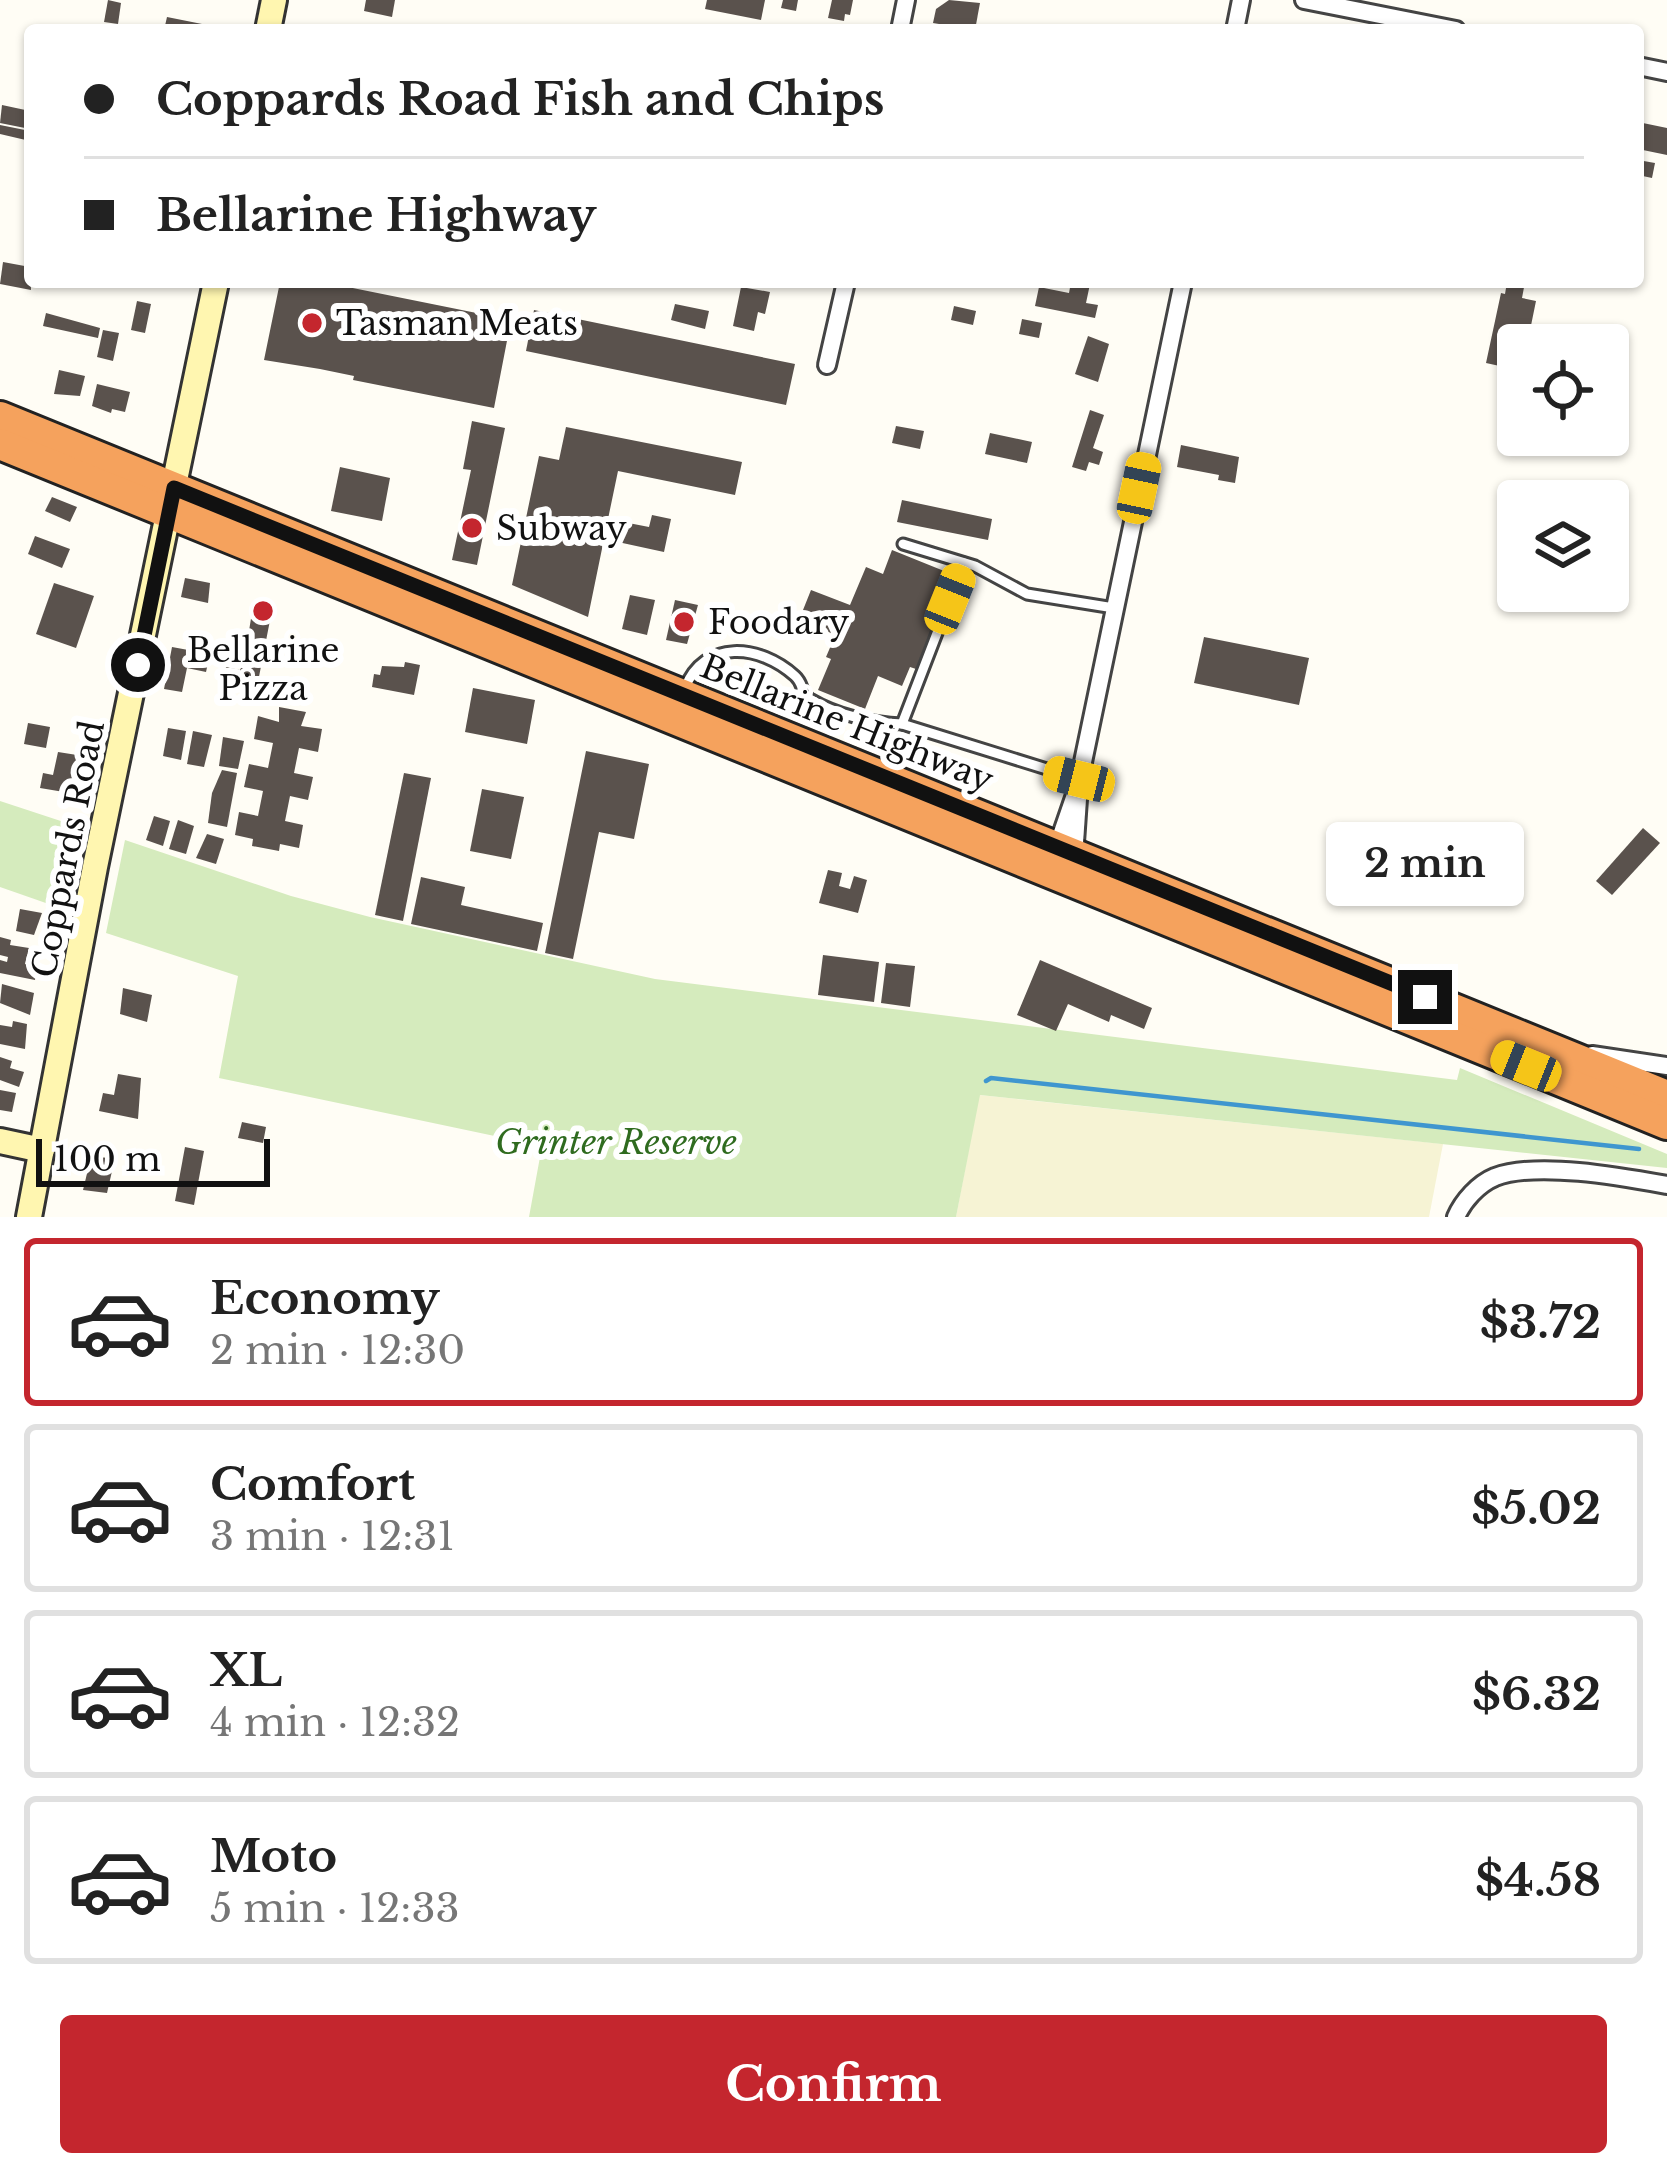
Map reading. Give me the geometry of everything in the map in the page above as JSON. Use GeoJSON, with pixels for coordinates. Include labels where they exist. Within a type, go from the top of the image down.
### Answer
{"type":"FeatureCollection","features":[{"type":"Feature","properties":{"kind":"highway","name":"Bellarine Highway"},"geometry":{"type":"LineString","coordinates":[[0,417],[172,501],[1667,1096]]}},
{"type":"Feature","properties":{"kind":"highway","name":"Bellarine Highway"},"geometry":{"type":"LineString","coordinates":[[0,444],[172,501],[682,696],[1667,1124]]}},
{"type":"Feature","properties":{"kind":"highway"},"geometry":{"type":"LineString","coordinates":[[1613,1102],[1667,1096]]}},
{"type":"Feature","properties":{"kind":"street"},"geometry":{"type":"LineString","coordinates":[[1304,0],[1426,24]]}},
{"type":"Feature","properties":{"kind":"street","name":"Coppards Road"},"geometry":{"type":"LineString","coordinates":[[29,1217],[95,867],[215,288]]}},
{"type":"Feature","properties":{"kind":"street"},"geometry":{"type":"LineString","coordinates":[[827,365],[845,288]]}},
{"type":"Feature","properties":{"kind":"street"},"geometry":{"type":"LineString","coordinates":[[1064,859],[1182,288]]}},
{"type":"Feature","properties":{"kind":"street"},"geometry":{"type":"LineString","coordinates":[[1556,1050],[1667,1066]]}},
{"type":"Feature","properties":{"kind":"street"},"geometry":{"type":"LineString","coordinates":[[0,1142],[43,1150]]}},
{"type":"Feature","properties":{"kind":"street"},"geometry":{"type":"LineString","coordinates":[[1456,1217],[1474,1191],[1493,1177],[1516,1172],[1667,1185]]}},
{"type":"Feature","properties":{"kind":"lane"},"geometry":{"type":"LineString","coordinates":[[903,544],[964,563],[1027,594],[1114,608]]}},
{"type":"Feature","properties":{"kind":"lane"},"geometry":{"type":"LineString","coordinates":[[902,724],[964,563]]}},
{"type":"Feature","properties":{"kind":"lane"},"geometry":{"type":"LineString","coordinates":[[682,696],[689,678],[706,658],[744,651],[794,675],[802,692],[817,702],[873,723],[902,724],[1078,783]]}},
{"type":"Feature","properties":{"kind":"shaded area"},"geometry":{"type":"Polygon","coordinates":[[[979,1095],[1443,1144],[1429,1217],[956,1217],[979,1095]]]}},
{"type":"Feature","properties":{"kind":"green space"},"geometry":{"type":"Polygon","coordinates":[[[0,801],[79,827],[63,909],[0,887],[0,801]]]}},
{"type":"Feature","properties":{"kind":"green space","name":"Grinter Reserve"},"geometry":{"type":"Polygon","coordinates":[[[125,840],[291,896],[370,917],[655,979],[1457,1080],[1460,1068],[1667,1154],[1667,1168],[980,1095],[956,1217],[529,1217],[542,1146],[219,1078],[238,976],[106,933],[125,840]]]}},
{"type":"Feature","properties":{"kind":"building"},"geometry":{"type":"Polygon","coordinates":[[[108,0],[121,3],[118,24],[104,22],[108,0]]]}},
{"type":"Feature","properties":{"kind":"building"},"geometry":{"type":"Polygon","coordinates":[[[366,0],[395,0],[392,17],[364,11],[366,0]]]}},
{"type":"Feature","properties":{"kind":"building"},"geometry":{"type":"Polygon","coordinates":[[[707,0],[765,0],[761,20],[705,9],[707,0]]]}},
{"type":"Feature","properties":{"kind":"building"},"geometry":{"type":"Polygon","coordinates":[[[783,0],[798,0],[796,11],[781,8],[783,0]]]}},
{"type":"Feature","properties":{"kind":"building"},"geometry":{"type":"Polygon","coordinates":[[[832,0],[853,0],[844,21],[828,18],[832,0]]]}},
{"type":"Feature","properties":{"kind":"building"},"geometry":{"type":"Polygon","coordinates":[[[949,0],[980,3],[976,24],[933,23],[936,9],[949,0]]]}},
{"type":"Feature","properties":{"kind":"building"},"geometry":{"type":"Polygon","coordinates":[[[167,17],[202,24],[165,24],[167,17]]]}},
{"type":"Feature","properties":{"kind":"building"},"geometry":{"type":"Polygon","coordinates":[[[2,105],[24,110],[24,128],[0,123],[2,105]]]}},
{"type":"Feature","properties":{"kind":"building"},"geometry":{"type":"Polygon","coordinates":[[[1644,123],[1667,128],[1667,155],[1644,150],[1644,123]]]}},
{"type":"Feature","properties":{"kind":"building"},"geometry":{"type":"Polygon","coordinates":[[[0,125],[24,130],[24,140],[0,134],[0,125]]]}},
{"type":"Feature","properties":{"kind":"building"},"geometry":{"type":"Polygon","coordinates":[[[1644,161],[1655,163],[1652,178],[1644,176],[1644,161]]]}},
{"type":"Feature","properties":{"kind":"building"},"geometry":{"type":"Polygon","coordinates":[[[3,262],[24,266],[24,288],[31,290],[0,284],[3,262]]]}},
{"type":"Feature","properties":{"kind":"building"},"geometry":{"type":"Polygon","coordinates":[[[279,288],[353,288],[511,320],[494,408],[264,360],[279,288]]]}},
{"type":"Feature","properties":{"kind":"building"},"geometry":{"type":"Polygon","coordinates":[[[741,288],[770,292],[765,314],[758,312],[754,331],[733,326],[741,288]]]}},
{"type":"Feature","properties":{"kind":"building"},"geometry":{"type":"Polygon","coordinates":[[[1039,288],[1069,293],[1070,288],[1089,288],[1086,303],[1098,305],[1095,318],[1035,306],[1039,288]]]}},
{"type":"Feature","properties":{"kind":"building"},"geometry":{"type":"Polygon","coordinates":[[[1506,288],[1524,288],[1522,298],[1536,301],[1531,324],[1497,324],[1497,365],[1486,363],[1506,288]]]}},
{"type":"Feature","properties":{"kind":"building"},"geometry":{"type":"Polygon","coordinates":[[[137,301],[151,304],[145,333],[131,330],[137,301]]]}},
{"type":"Feature","properties":{"kind":"building"},"geometry":{"type":"Polygon","coordinates":[[[675,304],[709,311],[705,329],[671,320],[675,304]]]}},
{"type":"Feature","properties":{"kind":"building"},"geometry":{"type":"Polygon","coordinates":[[[954,306],[976,311],[973,325],[951,320],[954,306]]]}},
{"type":"Feature","properties":{"kind":"building"},"geometry":{"type":"Polygon","coordinates":[[[534,310],[795,364],[786,405],[526,351],[534,310]]]}},
{"type":"Feature","properties":{"kind":"building"},"geometry":{"type":"Polygon","coordinates":[[[46,313],[100,328],[98,338],[43,326],[46,313]]]}},
{"type":"Feature","properties":{"kind":"building"},"geometry":{"type":"Polygon","coordinates":[[[1022,319],[1042,323],[1039,338],[1019,334],[1022,319]]]}},
{"type":"Feature","properties":{"kind":"building"},"geometry":{"type":"Polygon","coordinates":[[[103,330],[119,333],[113,361],[97,357],[103,330]]]}},
{"type":"Feature","properties":{"kind":"building"},"geometry":{"type":"Polygon","coordinates":[[[1088,336],[1109,344],[1098,382],[1075,374],[1088,336]]]}},
{"type":"Feature","properties":{"kind":"building"},"geometry":{"type":"Polygon","coordinates":[[[59,370],[85,376],[80,396],[54,394],[59,370]]]}},
{"type":"Feature","properties":{"kind":"building"},"geometry":{"type":"Polygon","coordinates":[[[97,384],[130,392],[125,412],[92,406],[97,384]]]}},
{"type":"Feature","properties":{"kind":"building"},"geometry":{"type":"Polygon","coordinates":[[[1090,410],[1104,415],[1093,448],[1103,452],[1099,465],[1089,462],[1086,471],[1072,467],[1090,410]]]}},
{"type":"Feature","properties":{"kind":"building"},"geometry":{"type":"Polygon","coordinates":[[[472,421],[505,428],[477,565],[452,560],[471,470],[463,469],[472,421]]]}},
{"type":"Feature","properties":{"kind":"building"},"geometry":{"type":"Polygon","coordinates":[[[896,426],[924,431],[920,449],[892,443],[896,426]]]}},
{"type":"Feature","properties":{"kind":"building"},"geometry":{"type":"Polygon","coordinates":[[[566,427],[742,462],[735,495],[618,471],[608,519],[649,527],[652,515],[671,519],[664,552],[604,539],[588,617],[512,585],[539,456],[559,460],[566,427]]]}},
{"type":"Feature","properties":{"kind":"building"},"geometry":{"type":"Polygon","coordinates":[[[990,433],[1032,442],[1027,463],[985,454],[990,433]]]}},
{"type":"Feature","properties":{"kind":"building"},"geometry":{"type":"Polygon","coordinates":[[[1181,445],[1239,457],[1235,483],[1177,467],[1181,445]]]}},
{"type":"Feature","properties":{"kind":"building"},"geometry":{"type":"Polygon","coordinates":[[[340,467],[390,478],[382,521],[331,511],[340,467]]]}},
{"type":"Feature","properties":{"kind":"building"},"geometry":{"type":"Polygon","coordinates":[[[52,497],[77,507],[70,522],[45,511],[52,497]]]}},
{"type":"Feature","properties":{"kind":"building"},"geometry":{"type":"Polygon","coordinates":[[[902,500],[992,519],[988,540],[897,522],[902,500]]]}},
{"type":"Feature","properties":{"kind":"building"},"geometry":{"type":"Polygon","coordinates":[[[35,536],[70,549],[62,568],[28,554],[35,536]]]}},
{"type":"Feature","properties":{"kind":"building"},"geometry":{"type":"Polygon","coordinates":[[[892,550],[949,573],[934,622],[947,628],[939,645],[927,640],[916,669],[910,667],[902,686],[878,676],[865,709],[818,690],[831,659],[826,657],[831,633],[799,620],[811,590],[850,605],[866,567],[883,574],[892,550]]]}},
{"type":"Feature","properties":{"kind":"building"},"geometry":{"type":"Polygon","coordinates":[[[185,578],[210,583],[208,603],[181,597],[185,578]]]}},
{"type":"Feature","properties":{"kind":"building"},"geometry":{"type":"Polygon","coordinates":[[[54,583],[94,596],[76,648],[36,634],[54,583]]]}},
{"type":"Feature","properties":{"kind":"building"},"geometry":{"type":"Polygon","coordinates":[[[630,595],[655,600],[647,635],[622,629],[630,595]]]}},
{"type":"Feature","properties":{"kind":"building","name":"Foodary"},"geometry":{"type":"Polygon","coordinates":[[[675,600],[698,605],[687,644],[666,640],[675,600]]]}},
{"type":"Feature","properties":{"kind":"building"},"geometry":{"type":"Polygon","coordinates":[[[253,606],[272,610],[256,692],[222,686],[226,667],[240,670],[244,662],[253,606]]]}},
{"type":"Feature","properties":{"kind":"building"},"geometry":{"type":"Polygon","coordinates":[[[1204,637],[1309,658],[1299,705],[1194,683],[1204,637]]]}},
{"type":"Feature","properties":{"kind":"building"},"geometry":{"type":"Polygon","coordinates":[[[172,647],[210,654],[206,672],[187,668],[182,692],[164,689],[172,647]]]}},
{"type":"Feature","properties":{"kind":"building"},"geometry":{"type":"Polygon","coordinates":[[[405,662],[420,665],[414,695],[372,687],[374,674],[380,675],[382,666],[404,667],[405,662]]]}},
{"type":"Feature","properties":{"kind":"building"},"geometry":{"type":"Polygon","coordinates":[[[473,688],[535,700],[527,744],[465,732],[473,688]]]}},
{"type":"Feature","properties":{"kind":"building"},"geometry":{"type":"Polygon","coordinates":[[[279,707],[306,712],[301,726],[322,729],[318,752],[299,748],[294,773],[313,777],[308,800],[290,796],[285,821],[303,825],[299,848],[280,844],[279,851],[252,846],[253,839],[235,835],[239,812],[258,816],[263,791],[244,787],[249,764],[268,768],[273,743],[254,739],[258,716],[279,722],[279,707]]]}},
{"type":"Feature","properties":{"kind":"building"},"geometry":{"type":"Polygon","coordinates":[[[28,723],[50,727],[46,748],[24,744],[28,723]]]}},
{"type":"Feature","properties":{"kind":"building"},"geometry":{"type":"Polygon","coordinates":[[[168,728],[186,731],[181,760],[163,756],[168,728]]]}},
{"type":"Feature","properties":{"kind":"building"},"geometry":{"type":"Polygon","coordinates":[[[193,731],[212,735],[204,767],[187,764],[193,731]]]}},
{"type":"Feature","properties":{"kind":"building"},"geometry":{"type":"Polygon","coordinates":[[[223,737],[244,741],[238,769],[219,766],[223,737]]]}},
{"type":"Feature","properties":{"kind":"building"},"geometry":{"type":"Polygon","coordinates":[[[586,751],[649,764],[634,839],[599,832],[573,959],[545,953],[586,751]]]}},
{"type":"Feature","properties":{"kind":"building"},"geometry":{"type":"Polygon","coordinates":[[[58,752],[77,755],[70,793],[40,788],[43,773],[53,775],[58,752]]]}},
{"type":"Feature","properties":{"kind":"building"},"geometry":{"type":"Polygon","coordinates":[[[222,770],[237,773],[227,827],[208,823],[212,793],[222,770]]]}},
{"type":"Feature","properties":{"kind":"building"},"geometry":{"type":"Polygon","coordinates":[[[404,773],[431,778],[403,921],[375,915],[404,773]]]}},
{"type":"Feature","properties":{"kind":"building"},"geometry":{"type":"Polygon","coordinates":[[[482,789],[524,797],[511,859],[470,851],[482,789]]]}},
{"type":"Feature","properties":{"kind":"building"},"geometry":{"type":"Polygon","coordinates":[[[154,816],[170,821],[163,846],[146,840],[154,816]]]}},
{"type":"Feature","properties":{"kind":"building"},"geometry":{"type":"Polygon","coordinates":[[[178,820],[194,826],[186,854],[169,849],[178,820]]]}},
{"type":"Feature","properties":{"kind":"building"},"geometry":{"type":"Polygon","coordinates":[[[1643,828],[1660,843],[1612,895],[1596,881],[1643,828]]]}},
{"type":"Feature","properties":{"kind":"building"},"geometry":{"type":"Polygon","coordinates":[[[207,834],[224,839],[216,864],[196,858],[207,834]]]}},
{"type":"Feature","properties":{"kind":"building"},"geometry":{"type":"Polygon","coordinates":[[[828,870],[842,873],[839,886],[850,889],[854,876],[867,880],[858,913],[819,903],[828,870]]]}},
{"type":"Feature","properties":{"kind":"building"},"geometry":{"type":"Polygon","coordinates":[[[421,877],[465,887],[461,905],[543,923],[537,951],[411,924],[421,877]]]}},
{"type":"Feature","properties":{"kind":"building"},"geometry":{"type":"Polygon","coordinates":[[[20,909],[42,913],[34,935],[16,931],[20,909]]]}},
{"type":"Feature","properties":{"kind":"building"},"geometry":{"type":"Polygon","coordinates":[[[0,937],[11,940],[10,945],[29,948],[25,964],[37,966],[35,980],[0,973],[0,960],[7,962],[8,957],[0,955],[0,937]]]}},
{"type":"Feature","properties":{"kind":"building"},"geometry":{"type":"Polygon","coordinates":[[[823,955],[879,962],[874,1002],[818,995],[823,955]]]}},
{"type":"Feature","properties":{"kind":"building"},"geometry":{"type":"Polygon","coordinates":[[[1040,960],[1152,1008],[1144,1029],[1111,1015],[1109,1022],[1068,1004],[1056,1031],[1017,1015],[1040,960]]]}},
{"type":"Feature","properties":{"kind":"building"},"geometry":{"type":"Polygon","coordinates":[[[886,963],[915,966],[910,1007],[881,1003],[886,963]]]}},
{"type":"Feature","properties":{"kind":"building"},"geometry":{"type":"Polygon","coordinates":[[[2,984],[34,993],[30,1015],[0,1003],[2,984]]]}},
{"type":"Feature","properties":{"kind":"building"},"geometry":{"type":"Polygon","coordinates":[[[123,988],[152,995],[147,1022],[120,1014],[123,988]]]}},
{"type":"Feature","properties":{"kind":"building"},"geometry":{"type":"Polygon","coordinates":[[[13,1021],[27,1024],[25,1049],[0,1044],[0,1025],[12,1027],[13,1021]]]}},
{"type":"Feature","properties":{"kind":"building"},"geometry":{"type":"Polygon","coordinates":[[[0,1057],[12,1061],[10,1068],[24,1072],[19,1087],[0,1080],[0,1057]]]}},
{"type":"Feature","properties":{"kind":"building"},"geometry":{"type":"Polygon","coordinates":[[[118,1074],[141,1078],[138,1119],[99,1111],[103,1093],[114,1095],[118,1074]]]}},
{"type":"Feature","properties":{"kind":"building"},"geometry":{"type":"Polygon","coordinates":[[[0,1090],[16,1093],[12,1112],[0,1110],[0,1090]]]}},
{"type":"Feature","properties":{"kind":"building"},"geometry":{"type":"Polygon","coordinates":[[[242,1122],[266,1127],[263,1143],[238,1138],[242,1122]]]}},
{"type":"Feature","properties":{"kind":"building"},"geometry":{"type":"Polygon","coordinates":[[[185,1147],[204,1151],[194,1205],[175,1201],[185,1147]]]}},
{"type":"Feature","properties":{"kind":"building"},"geometry":{"type":"Polygon","coordinates":[[[91,1157],[115,1158],[107,1193],[83,1190],[91,1157]]]}},
{"type":"Feature","properties":{"kind":"waterway"},"geometry":{"type":"LineString","coordinates":[[986,1081],[1639,1149]]}},
{"type":"Feature","properties":{"kind":"place","name":"Tasman Meats"},"geometry":{"type":"Point","coordinates":[312,323]}},
{"type":"Feature","properties":{"kind":"place","name":"Subway"},"geometry":{"type":"Point","coordinates":[472,528]}},
{"type":"Feature","properties":{"kind":"place","name":"Bellarine Pizza"},"geometry":{"type":"Point","coordinates":[263,611]}},
{"type":"Feature","properties":{"kind":"place","name":"Foodary"},"geometry":{"type":"Point","coordinates":[684,622]}},
{"type":"Feature","properties":{"kind":"route"},"geometry":{"type":"LineString","coordinates":[[138,665],[174,488],[1425,997]]}}]}
